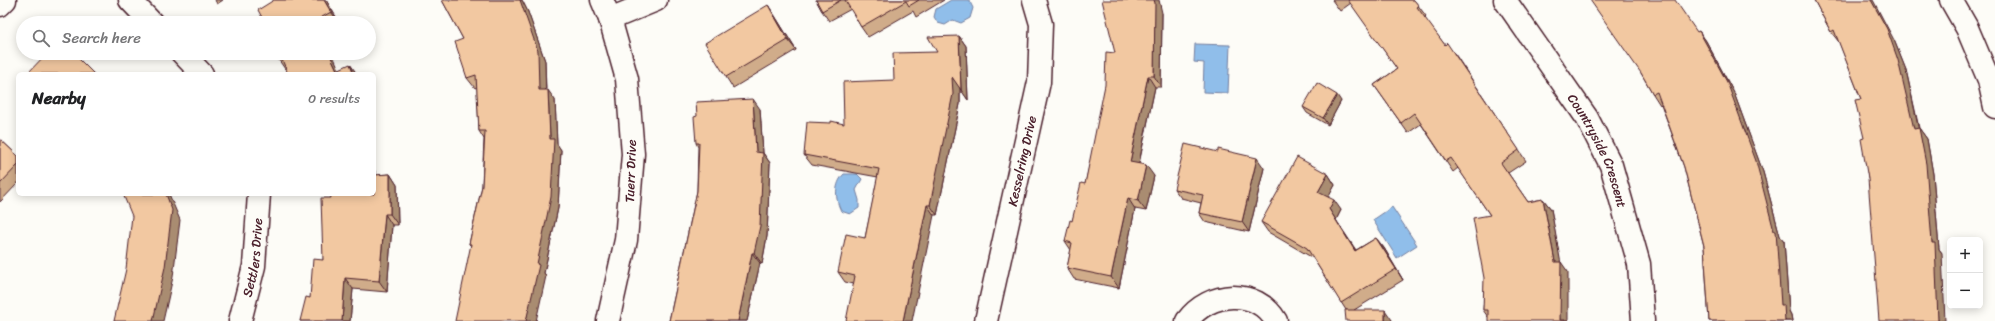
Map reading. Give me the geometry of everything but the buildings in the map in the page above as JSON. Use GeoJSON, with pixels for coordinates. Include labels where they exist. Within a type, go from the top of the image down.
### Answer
{"type":"FeatureCollection","features":[{"type":"Feature","properties":{"kind":"street"},"geometry":{"type":"LineString","coordinates":[[0,5],[6,0]]}},
{"type":"Feature","properties":{"kind":"street"},"geometry":{"type":"LineString","coordinates":[[130,0],[145,16]]}},
{"type":"Feature","properties":{"kind":"street"},"geometry":{"type":"LineString","coordinates":[[606,10],[656,0]]}},
{"type":"Feature","properties":{"kind":"street","name":"Kesselring Drive"},"geometry":{"type":"LineString","coordinates":[[986,321],[1039,82],[1041,24],[1034,0]]}},
{"type":"Feature","properties":{"kind":"street","name":"Countryside Crescent"},"geometry":{"type":"LineString","coordinates":[[1505,0],[1587,118],[1611,165],[1639,264],[1643,321]]}},
{"type":"Feature","properties":{"kind":"street"},"geometry":{"type":"LineString","coordinates":[[1951,0],[1992,78],[1995,107]]}},
{"type":"Feature","properties":{"kind":"street","name":"Tuerr Drive"},"geometry":{"type":"LineString","coordinates":[[606,10],[627,78],[633,154],[626,240],[608,321]]}},
{"type":"Feature","properties":{"kind":"street"},"geometry":{"type":"LineString","coordinates":[[189,60],[200,72]]}},
{"type":"Feature","properties":{"kind":"street","name":"Settlers Drive"},"geometry":{"type":"LineString","coordinates":[[240,321],[254,266],[259,196]]}},
{"type":"Feature","properties":{"kind":"street"},"geometry":{"type":"LineString","coordinates":[[1187,321],[1193,313],[1208,302],[1225,297],[1243,298],[1260,304],[1273,316],[1276,321]]}},
{"type":"Feature","properties":{"kind":"water"},"geometry":{"type":"Polygon","coordinates":[[[951,0],[969,0],[973,8],[970,18],[961,23],[953,20],[945,25],[938,23],[934,17],[936,9],[951,0]]]}},
{"type":"Feature","properties":{"kind":"water"},"geometry":{"type":"Polygon","coordinates":[[[1195,44],[1230,45],[1228,93],[1203,92],[1204,63],[1194,62],[1195,44]]]}},
{"type":"Feature","properties":{"kind":"water"},"geometry":{"type":"Polygon","coordinates":[[[844,174],[857,174],[862,179],[856,190],[859,200],[859,208],[850,214],[841,211],[836,192],[838,182],[844,174]]]}},
{"type":"Feature","properties":{"kind":"water"},"geometry":{"type":"Polygon","coordinates":[[[1392,207],[1417,245],[1397,258],[1373,220],[1392,207]]]}}]}
